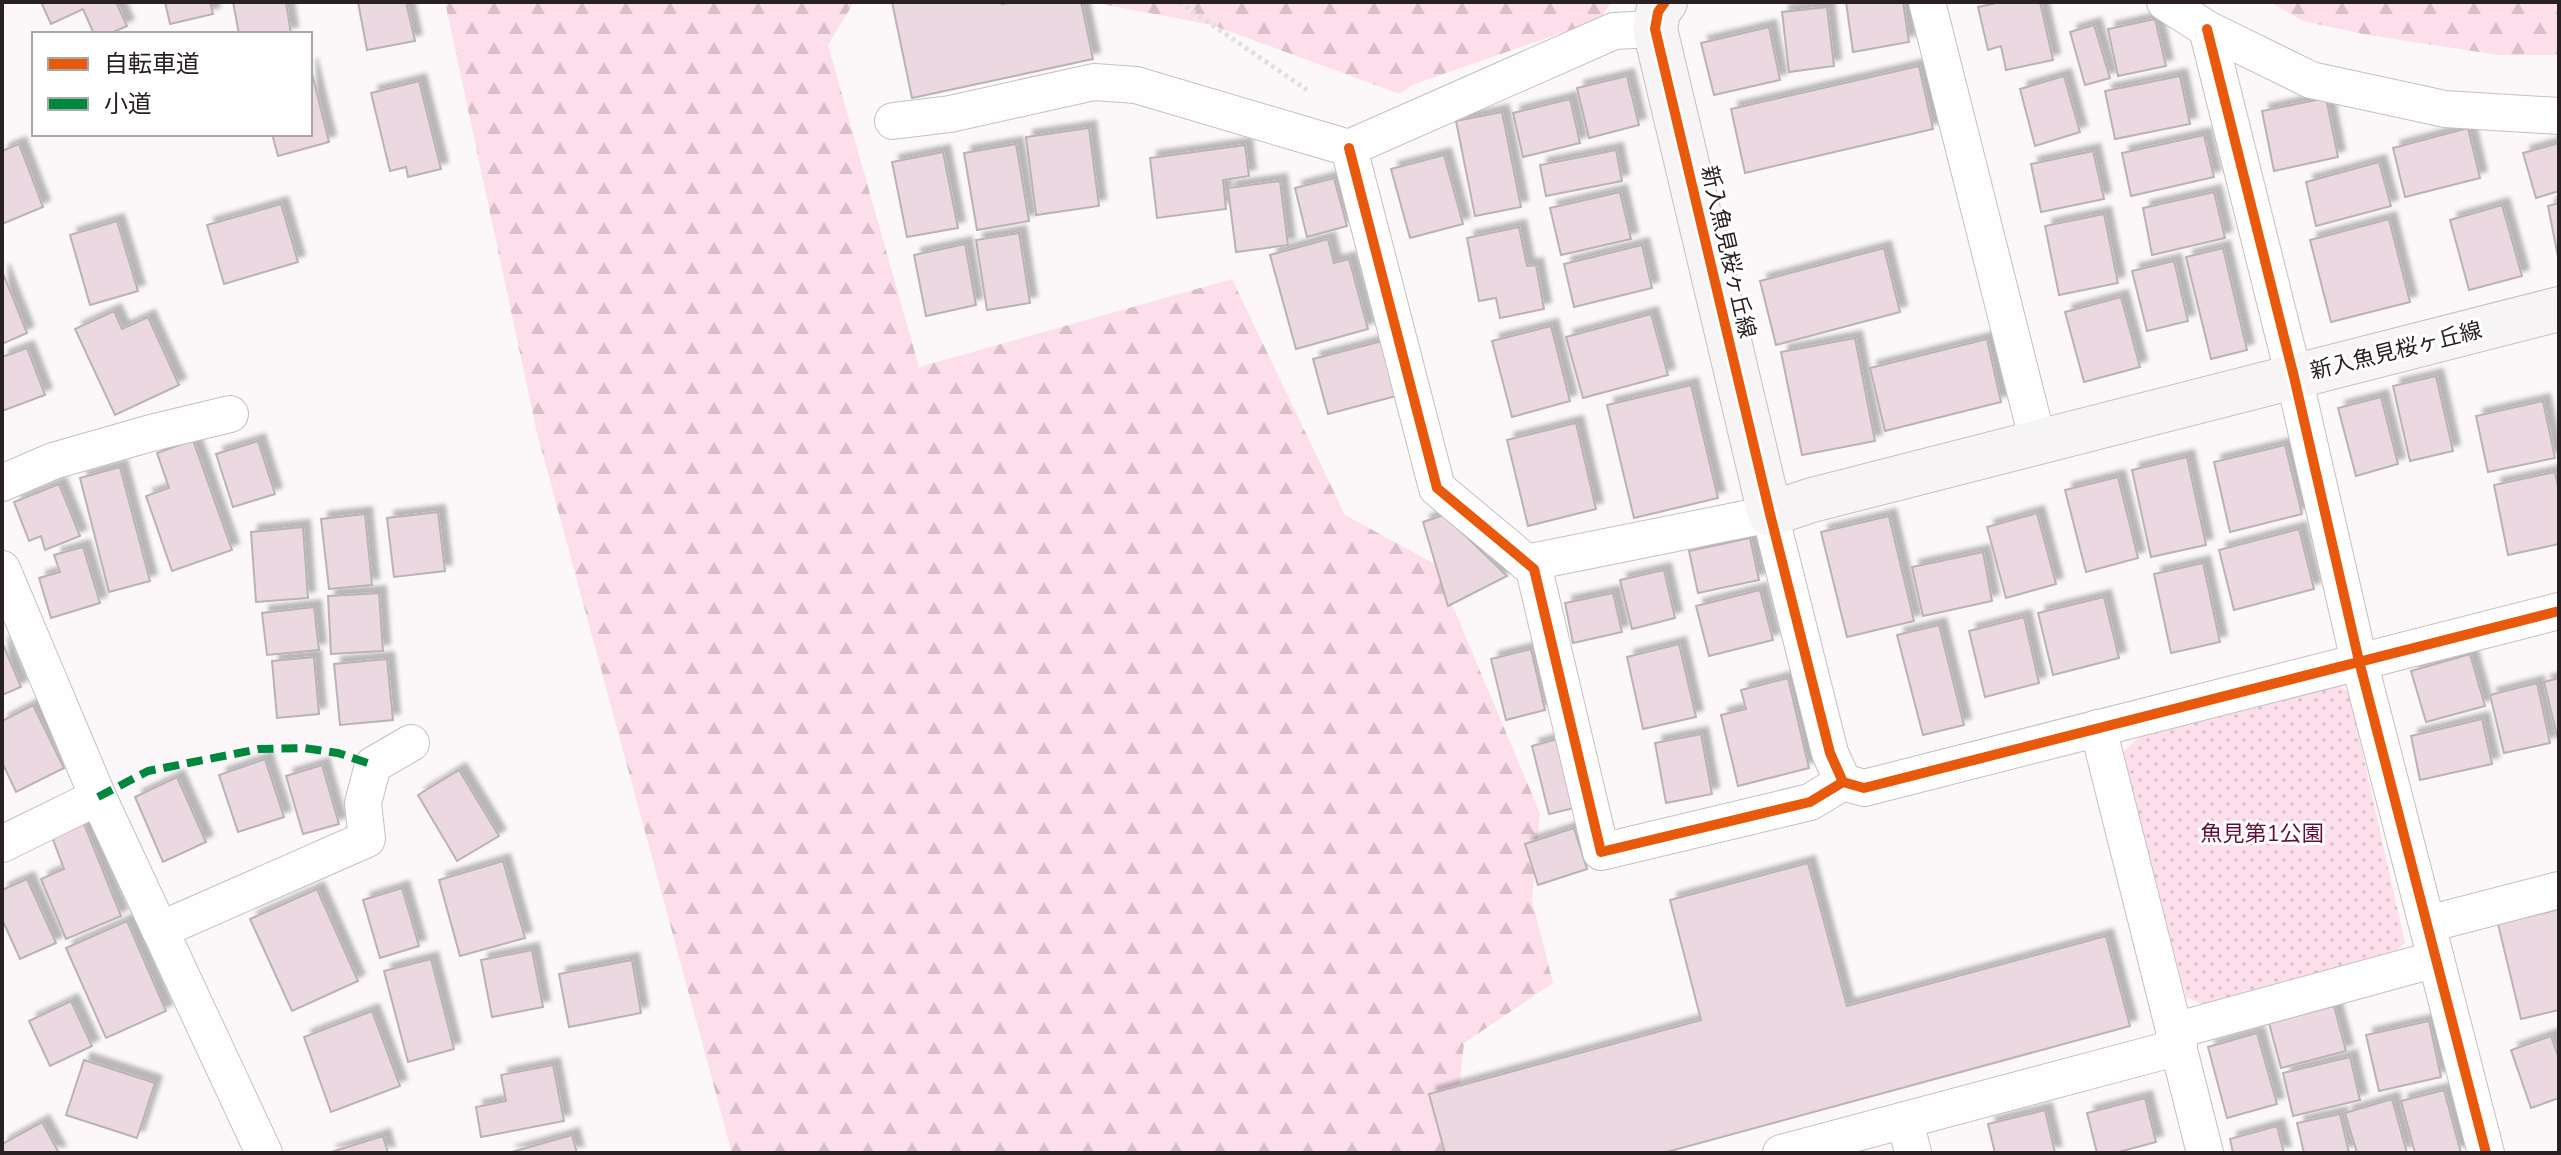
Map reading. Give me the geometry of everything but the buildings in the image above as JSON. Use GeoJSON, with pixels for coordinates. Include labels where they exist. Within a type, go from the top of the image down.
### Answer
{"type":"FeatureCollection","features":[{"type":"Feature","properties":{"kind":"street"},"geometry":{"type":"LineString","coordinates":[[1927,2],[2038,442]]}},
{"type":"Feature","properties":{"kind":"street"},"geometry":{"type":"LineString","coordinates":[[2165,2],[2207,29],[2311,80],[2445,109],[2559,116]]}},
{"type":"Feature","properties":{"kind":"street"},"geometry":{"type":"LineString","coordinates":[[893,121],[950,114],[1094,82],[1136,85],[1349,148],[1614,31],[1660,16]]}},
{"type":"Feature","properties":{"kind":"street","name":"新入魚見桜ヶ丘線"},"geometry":{"type":"LineString","coordinates":[[1660,16],[1770,514],[1812,500],[2559,309]]}},
{"type":"Feature","properties":{"kind":"street"},"geometry":{"type":"LineString","coordinates":[[2207,29],[2294,377],[2359,661],[2486,1153]]}},
{"type":"Feature","properties":{"kind":"street"},"geometry":{"type":"LineString","coordinates":[[1349,148],[1437,488],[1534,569],[1601,852],[1810,802],[1843,782],[1864,788],[2559,611]]}},
{"type":"Feature","properties":{"kind":"street"},"geometry":{"type":"LineString","coordinates":[[2,483],[53,461],[230,414]]}},
{"type":"Feature","properties":{"kind":"street"},"geometry":{"type":"LineString","coordinates":[[1526,563],[1770,514],[1830,753],[1843,782]]}},
{"type":"Feature","properties":{"kind":"street"},"geometry":{"type":"LineString","coordinates":[[2,569],[98,797],[264,1153]]}},
{"type":"Feature","properties":{"kind":"street"},"geometry":{"type":"LineString","coordinates":[[2098,728],[2205,1153]]}},
{"type":"Feature","properties":{"kind":"street"},"geometry":{"type":"LineString","coordinates":[[160,930],[367,839],[363,803],[373,765],[411,743]]}},
{"type":"Feature","properties":{"kind":"street"},"geometry":{"type":"LineString","coordinates":[[2,844],[98,797]]}},
{"type":"Feature","properties":{"kind":"street"},"geometry":{"type":"LineString","coordinates":[[2428,924],[2559,890]]}},
{"type":"Feature","properties":{"kind":"street"},"geometry":{"type":"LineString","coordinates":[[1781,1153],[1909,1136],[2176,1039],[2436,959]]}},
{"type":"Feature","properties":{"kind":"path"},"geometry":{"type":"LineString","coordinates":[[1179,2],[1319,99]]}},
{"type":"Feature","properties":{"kind":"green space"},"geometry":{"type":"Polygon","coordinates":[[[445,2],[854,2],[828,45],[919,367],[1232,279],[1345,515],[1435,564],[1540,813],[1532,900],[1553,983],[1464,1043],[1452,1153],[732,1153],[537,433],[445,2]]]}},
{"type":"Feature","properties":{"kind":"green space"},"geometry":{"type":"Polygon","coordinates":[[[1091,2],[1611,2],[1601,19],[1412,85],[1400,94],[1212,25],[1091,2]]]}},
{"type":"Feature","properties":{"kind":"green space"},"geometry":{"type":"Polygon","coordinates":[[[2270,2],[2559,2],[2559,55],[2498,55],[2368,35],[2303,21],[2270,2]]]}},
{"type":"Feature","properties":{"kind":"green space","name":"魚見第1公園"},"geometry":{"type":"Polygon","coordinates":[[[2337,684],[2349,693],[2405,943],[2387,961],[2208,1007],[2186,997],[2122,753],[2139,737],[2337,684]]]}},
{"type":"Feature","properties":{"kind":"marked path"},"geometry":{"type":"LineString","coordinates":[[98,797],[148,771],[259,749],[304,748],[338,753],[373,765]]}},
{"type":"Feature","properties":{"kind":"cycle path"},"geometry":{"type":"LineString","coordinates":[[1665,2],[1658,12],[1655,29],[1770,514],[1830,753],[1843,782],[1864,788],[2559,611]]}},
{"type":"Feature","properties":{"kind":"cycle path"},"geometry":{"type":"LineString","coordinates":[[2207,29],[2294,377],[2359,661],[2486,1153]]}},
{"type":"Feature","properties":{"kind":"cycle path"},"geometry":{"type":"LineString","coordinates":[[1349,148],[1437,488],[1534,569],[1601,852],[1810,802],[1843,782]]}}]}
